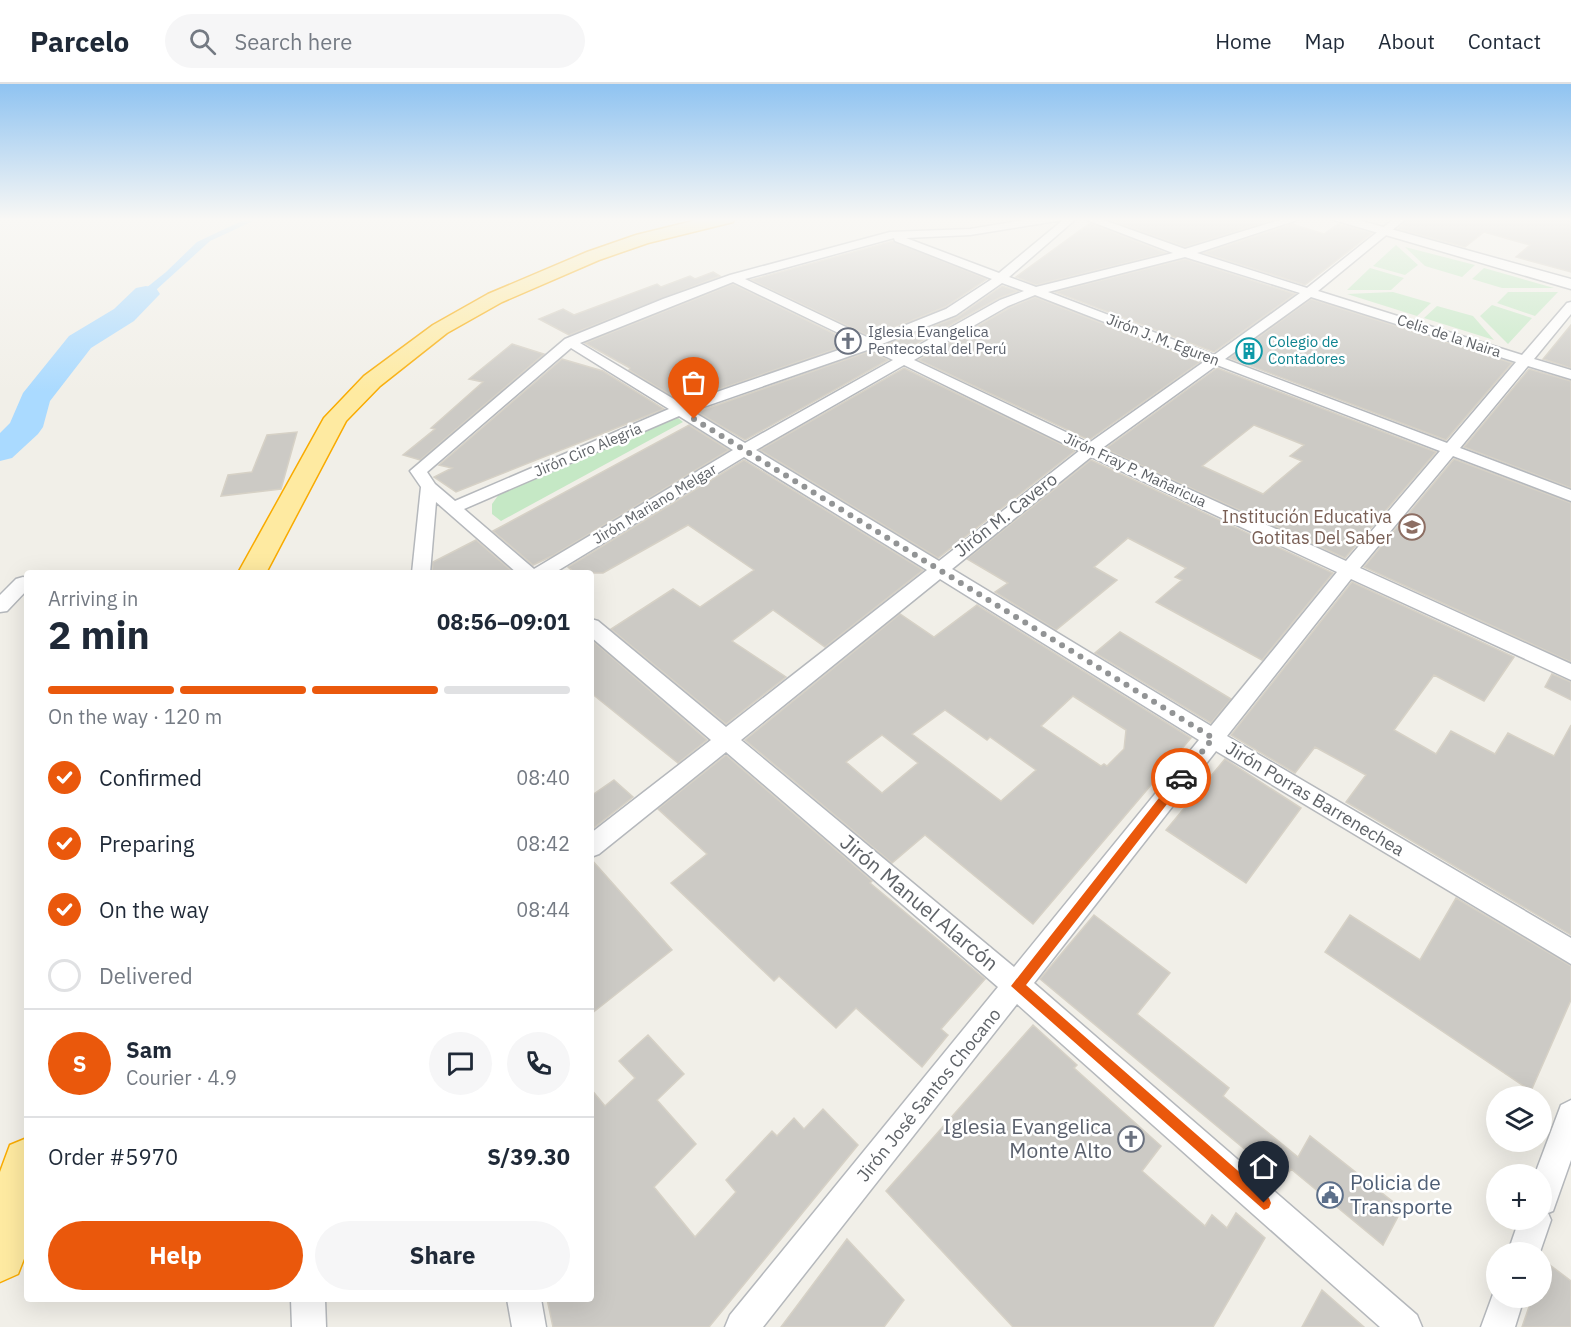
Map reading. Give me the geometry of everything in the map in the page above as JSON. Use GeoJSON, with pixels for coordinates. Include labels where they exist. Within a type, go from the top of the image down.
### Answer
{"type":"FeatureCollection","features":[{"type":"Feature","properties":{"kind":"highway"},"geometry":{"type":"LineString","coordinates":[[254,570],[336,418],[372,381],[441,329],[495,298],[546,276]]}},
{"type":"Feature","properties":{"kind":"highway"},"geometry":{"type":"LineString","coordinates":[[0,1256],[24,1172]]}},
{"type":"Feature","properties":{"kind":"street"},"geometry":{"type":"LineString","coordinates":[[524,570],[481,535],[454,507],[429,487],[418,471],[570,342],[741,276]]}},
{"type":"Feature","properties":{"kind":"street","name":"Jirón J. M. Eguren"},"geometry":{"type":"LineString","coordinates":[[996,276],[1571,496]]}},
{"type":"Feature","properties":{"kind":"street","name":"Jirón Ciro Alegría"},"geometry":{"type":"LineString","coordinates":[[454,507],[680,410],[870,344],[951,312],[1003,276]]}},
{"type":"Feature","properties":{"kind":"street","name":"Jirón Mariano Melgar"},"geometry":{"type":"LineString","coordinates":[[546,570],[744,450],[1004,303],[1035,291],[1094,276]]}},
{"type":"Feature","properties":{"kind":"street","name":"Celis de la Naira"},"geometry":{"type":"LineString","coordinates":[[1261,276],[1571,375]]}},
{"type":"Feature","properties":{"kind":"street","name":"Jirón M. Cavero"},"geometry":{"type":"LineString","coordinates":[[594,845],[726,741],[937,569],[1090,450],[1330,276]]}},
{"type":"Feature","properties":{"kind":"street"},"geometry":{"type":"LineString","coordinates":[[1541,276],[1571,284]]}},
{"type":"Feature","properties":{"kind":"street","name":"Jirón Fray P. Mañaricua"},"geometry":{"type":"LineString","coordinates":[[734,278],[1090,450],[1571,673]]}},
{"type":"Feature","properties":{"kind":"street","name":"Jirón José Santos Chocano"},"geometry":{"type":"LineString","coordinates":[[742,1327],[1349,569],[1523,360],[1571,306]]}},
{"type":"Feature","properties":{"kind":"street","name":"Jirón Porras Barrenechea"},"geometry":{"type":"LineString","coordinates":[[570,342],[1213,738],[1571,952]]}},
{"type":"Feature","properties":{"kind":"street"},"geometry":{"type":"LineString","coordinates":[[421,570],[429,487]]}},
{"type":"Feature","properties":{"kind":"street"},"geometry":{"type":"LineString","coordinates":[[0,606],[23,584]]}},
{"type":"Feature","properties":{"kind":"street","name":"Jirón Manuel Alarcón"},"geometry":{"type":"LineString","coordinates":[[594,629],[1017,986],[1406,1327]]}},
{"type":"Feature","properties":{"kind":"street"},"geometry":{"type":"LineString","coordinates":[[1552,1171],[1571,1115]]}},
{"type":"Feature","properties":{"kind":"street"},"geometry":{"type":"LineString","coordinates":[[308,1302],[309,1327]]}},
{"type":"Feature","properties":{"kind":"street"},"geometry":{"type":"LineString","coordinates":[[525,1302],[529,1327]]}},
{"type":"Feature","properties":{"kind":"street"},"geometry":{"type":"LineString","coordinates":[[1498,1327],[1505,1308]]}},
{"type":"Feature","properties":{"kind":"green space"},"geometry":{"type":"Polygon","coordinates":[[[1362,276],[1404,278],[1391,290],[1347,290],[1362,276]]]}},
{"type":"Feature","properties":{"kind":"green space"},"geometry":{"type":"Polygon","coordinates":[[[1475,276],[1512,276],[1554,288],[1502,288],[1472,279],[1475,276]]]}},
{"type":"Feature","properties":{"kind":"green space"},"geometry":{"type":"Polygon","coordinates":[[[1393,292],[1431,303],[1417,316],[1347,294],[1393,292]]]}},
{"type":"Feature","properties":{"kind":"green space"},"geometry":{"type":"Polygon","coordinates":[[[1508,292],[1558,292],[1535,316],[1497,303],[1508,292]]]}},
{"type":"Feature","properties":{"kind":"green space"},"geometry":{"type":"Polygon","coordinates":[[[1492,305],[1532,318],[1508,344],[1480,316],[1492,305]]]}},
{"type":"Feature","properties":{"kind":"green space"},"geometry":{"type":"Polygon","coordinates":[[[1437,306],[1473,316],[1494,340],[1424,318],[1437,306]]]}},
{"type":"Feature","properties":{"kind":"green space"},"geometry":{"type":"Polygon","coordinates":[[[677,417],[683,422],[501,521],[492,514],[492,504],[502,490],[677,417]]]}},
{"type":"Feature","properties":{"kind":"water"},"geometry":{"type":"Polygon","coordinates":[[[161,276],[171,276],[124,319],[105,332],[90,333],[161,276]]]}},
{"type":"Feature","properties":{"kind":"building"},"geometry":{"type":"Polygon","coordinates":[[[690,276],[695,279],[703,276],[720,276],[569,335],[539,319],[563,309],[574,315],[657,284],[661,287],[690,276]]]}},
{"type":"Feature","properties":{"kind":"building"},"geometry":{"type":"Polygon","coordinates":[[[766,276],[980,276],[987,279],[945,307],[871,337],[751,280],[766,276]]]}},
{"type":"Feature","properties":{"kind":"building"},"geometry":{"type":"Polygon","coordinates":[[[1017,276],[1073,276],[1036,285],[1017,276]]]}},
{"type":"Feature","properties":{"kind":"building"},"geometry":{"type":"Polygon","coordinates":[[[1118,276],[1238,276],[1295,294],[1214,352],[1055,292],[1118,276]]]}},
{"type":"Feature","properties":{"kind":"building"},"geometry":{"type":"Polygon","coordinates":[[[1277,276],[1317,276],[1305,285],[1277,276]]]}},
{"type":"Feature","properties":{"kind":"building"},"geometry":{"type":"Polygon","coordinates":[[[733,284],[853,343],[682,402],[629,370],[630,368],[585,343],[733,284]]]}},
{"type":"Feature","properties":{"kind":"building"},"geometry":{"type":"Polygon","coordinates":[[[1002,286],[1018,291],[999,298],[903,351],[888,344],[957,317],[1002,286]]]}},
{"type":"Feature","properties":{"kind":"building"},"geometry":{"type":"Polygon","coordinates":[[[1035,297],[1200,362],[1089,440],[919,360],[1009,308],[1035,297]]]}},
{"type":"Feature","properties":{"kind":"building"},"geometry":{"type":"Polygon","coordinates":[[[1311,299],[1512,363],[1446,440],[1230,358],[1311,299]]]}},
{"type":"Feature","properties":{"kind":"building"},"geometry":{"type":"Polygon","coordinates":[[[1571,325],[1571,368],[1543,359],[1571,325]]]}},
{"type":"Feature","properties":{"kind":"building"},"geometry":{"type":"Polygon","coordinates":[[[512,344],[544,354],[420,460],[403,455],[435,429],[431,428],[483,382],[469,379],[512,344]]]}},
{"type":"Feature","properties":{"kind":"building"},"geometry":{"type":"Polygon","coordinates":[[[870,351],[888,360],[745,440],[697,412],[870,351]]]}},
{"type":"Feature","properties":{"kind":"building"},"geometry":{"type":"Polygon","coordinates":[[[562,359],[603,371],[664,409],[456,492],[434,477],[452,468],[439,465],[562,359]]]}},
{"type":"Feature","properties":{"kind":"building"},"geometry":{"type":"Polygon","coordinates":[[[904,368],[1075,451],[938,558],[760,450],[904,368]]]}},
{"type":"Feature","properties":{"kind":"building"},"geometry":{"type":"Polygon","coordinates":[[[1217,368],[1436,452],[1345,558],[1105,449],[1217,368]],[[1254,425],[1202,466],[1263,494],[1302,461],[1290,456],[1304,445],[1254,425]]]}},
{"type":"Feature","properties":{"kind":"building"},"geometry":{"type":"Polygon","coordinates":[[[1529,369],[1571,381],[1571,488],[1464,447],[1529,369]]]}},
{"type":"Feature","properties":{"kind":"building"},"geometry":{"type":"Polygon","coordinates":[[[689,425],[729,450],[554,555],[533,565],[493,531],[689,425]]]}},
{"type":"Feature","properties":{"kind":"building"},"geometry":{"type":"Polygon","coordinates":[[[297,432],[281,489],[221,496],[228,475],[252,472],[267,435],[297,432]]]}},
{"type":"Feature","properties":{"kind":"building"},"geometry":{"type":"Polygon","coordinates":[[[1454,459],[1571,503],[1571,662],[1364,567],[1454,459]]]}},
{"type":"Feature","properties":{"kind":"building"},"geometry":{"type":"Polygon","coordinates":[[[744,460],[923,570],[825,647],[773,610],[732,641],[786,677],[726,724],[611,629],[673,589],[700,607],[754,570],[688,525],[603,573],[594,573],[594,570],[572,570],[568,567],[744,460]]]}},
{"type":"Feature","properties":{"kind":"building"},"geometry":{"type":"Polygon","coordinates":[[[1091,460],[1333,573],[1262,660],[1156,602],[1182,580],[1175,577],[1186,568],[1128,538],[1094,567],[1117,580],[1056,630],[995,592],[1008,583],[967,559],[1091,460]]]}},
{"type":"Feature","properties":{"kind":"building"},"geometry":{"type":"Polygon","coordinates":[[[476,540],[511,570],[432,570],[433,562],[476,540]]]}},
{"type":"Feature","properties":{"kind":"building"},"geometry":{"type":"Polygon","coordinates":[[[1352,582],[1514,657],[1484,701],[1434,675],[1394,730],[1436,754],[1451,731],[1495,754],[1508,733],[1554,756],[1571,725],[1571,935],[1346,802],[1366,775],[1315,747],[1295,773],[1231,735],[1352,582]]]}},
{"type":"Feature","properties":{"kind":"building"},"geometry":{"type":"Polygon","coordinates":[[[977,605],[1191,738],[1033,924],[925,835],[892,863],[745,740],[900,614],[934,637],[977,605]],[[1073,696],[1041,726],[1101,766],[1104,764],[1107,766],[1124,749],[1126,730],[1073,696]],[[945,710],[912,734],[1001,801],[1036,770],[990,737],[987,740],[945,710]],[[882,735],[846,762],[882,793],[918,763],[882,735]]]}},
{"type":"Feature","properties":{"kind":"building"},"geometry":{"type":"Polygon","coordinates":[[[1120,632],[1231,699],[1211,723],[1095,653],[1120,632]]]}},
{"type":"Feature","properties":{"kind":"building"},"geometry":{"type":"Polygon","coordinates":[[[594,642],[707,740],[678,763],[594,695],[594,642]]]}},
{"type":"Feature","properties":{"kind":"building"},"geometry":{"type":"Polygon","coordinates":[[[1552,674],[1571,682],[1571,700],[1545,687],[1552,674]]]}},
{"type":"Feature","properties":{"kind":"building"},"geometry":{"type":"Polygon","coordinates":[[[726,755],[872,881],[870,883],[985,979],[941,1029],[948,1035],[922,1067],[856,1008],[836,1028],[779,976],[774,981],[671,883],[707,854],[658,809],[726,755]]]}},
{"type":"Feature","properties":{"kind":"building"},"geometry":{"type":"Polygon","coordinates":[[[1225,759],[1301,808],[1246,883],[1166,830],[1225,759]]]}},
{"type":"Feature","properties":{"kind":"building"},"geometry":{"type":"Polygon","coordinates":[[[614,780],[633,797],[594,828],[594,794],[614,780]]]}},
{"type":"Feature","properties":{"kind":"building"},"geometry":{"type":"Polygon","coordinates":[[[594,862],[672,950],[594,1012],[594,862]]]}},
{"type":"Feature","properties":{"kind":"building"},"geometry":{"type":"Polygon","coordinates":[[[1456,898],[1571,966],[1571,1000],[1533,1086],[1524,1086],[1325,952],[1350,915],[1420,960],[1456,898]]]}},
{"type":"Feature","properties":{"kind":"building"},"geometry":{"type":"Polygon","coordinates":[[[1094,915],[1170,973],[1137,1014],[1229,1088],[1223,1096],[1298,1157],[1310,1136],[1402,1209],[1383,1245],[1291,1169],[1283,1181],[1040,979],[1094,915]]]}},
{"type":"Feature","properties":{"kind":"building"},"geometry":{"type":"Polygon","coordinates":[[[1033,1025],[1077,1065],[1074,1068],[1161,1146],[1142,1171],[1205,1226],[1212,1215],[1227,1228],[1236,1213],[1265,1238],[1213,1327],[1013,1327],[886,1191],[1033,1025]]]}},
{"type":"Feature","properties":{"kind":"building"},"geometry":{"type":"Polygon","coordinates":[[[648,1035],[684,1074],[657,1100],[696,1144],[654,1187],[695,1237],[736,1192],[726,1180],[772,1131],[777,1136],[794,1118],[804,1129],[823,1109],[858,1145],[709,1327],[553,1327],[548,1302],[594,1302],[594,1093],[605,1106],[635,1078],[619,1061],[648,1035]]]}},
{"type":"Feature","properties":{"kind":"building"},"geometry":{"type":"Polygon","coordinates":[[[847,1239],[904,1300],[884,1327],[781,1327],[847,1239]]]}},
{"type":"Feature","properties":{"kind":"building"},"geometry":{"type":"Polygon","coordinates":[[[1552,1267],[1571,1281],[1571,1327],[1522,1327],[1529,1308],[1552,1308],[1552,1267]]]}},
{"type":"Feature","properties":{"kind":"building"},"geometry":{"type":"Polygon","coordinates":[[[1322,1290],[1364,1327],[1302,1327],[1322,1290]]]}},
{"type":"Feature","properties":{"kind":"waterway"},"geometry":{"type":"LineString","coordinates":[[0,451],[26,427],[34,400],[80,342],[124,315],[146,294]]}},
{"type":"Feature","properties":{"kind":"way so far"},"geometry":{"type":"LineString","coordinates":[[694,419],[1213,738],[1181,778]]}},
{"type":"Feature","properties":{"kind":"place","name":"Iglesia Evangelica Pentecostal del Perú"},"geometry":{"type":"Point","coordinates":[848,341]}},
{"type":"Feature","properties":{"kind":"place","name":"Colegio de Contadores"},"geometry":{"type":"Point","coordinates":[1249,351]}},
{"type":"Feature","properties":{"kind":"place","name":"Institución Educativa Gotitas Del Saber"},"geometry":{"type":"Point","coordinates":[1412,527]}},
{"type":"Feature","properties":{"kind":"place","name":"Iglesia Evangelica Monte Alto"},"geometry":{"type":"Point","coordinates":[1131,1139]}},
{"type":"Feature","properties":{"kind":"place","name":"Policia de Transporte"},"geometry":{"type":"Point","coordinates":[1330,1195]}},
{"type":"Feature","properties":{"kind":"route"},"geometry":{"type":"LineString","coordinates":[[1181,778],[1017,986],[1264,1203]]}}]}
